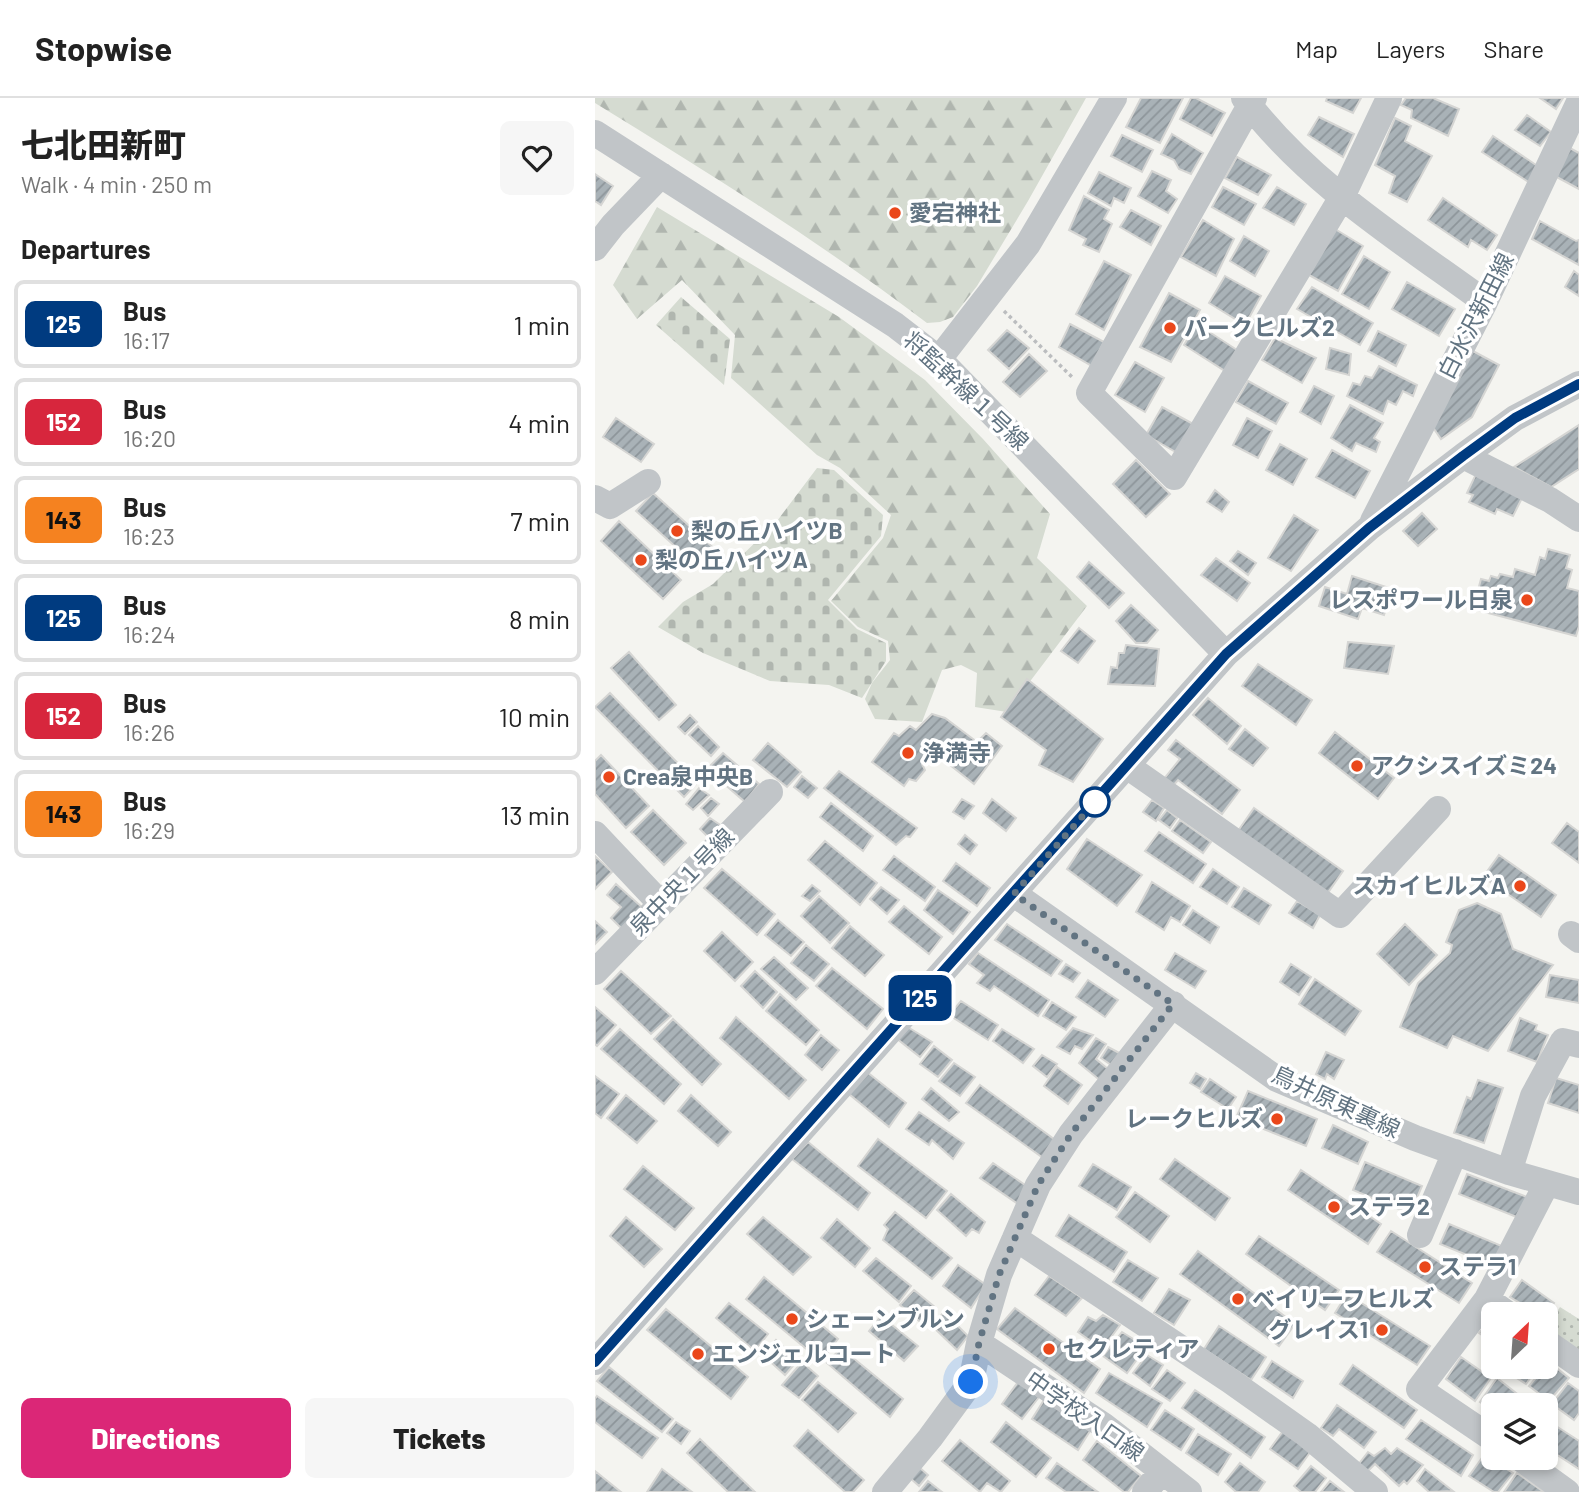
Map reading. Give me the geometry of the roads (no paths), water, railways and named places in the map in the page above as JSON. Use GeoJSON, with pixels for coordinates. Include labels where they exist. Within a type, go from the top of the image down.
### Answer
{"type":"FeatureCollection","features":[{"type":"Feature","properties":{"kind":"street"},"geometry":{"type":"LineString","coordinates":[[939,359],[1028,244],[1114,98]]}},
{"type":"Feature","properties":{"kind":"street"},"geometry":{"type":"LineString","coordinates":[[1389,98],[1342,197],[1174,477],[1089,393],[1249,100],[1303,164],[1342,197],[1485,302]]}},
{"type":"Feature","properties":{"kind":"street","name":"白水沢新田線"},"geometry":{"type":"LineString","coordinates":[[1369,528],[1485,302],[1579,102]]}},
{"type":"Feature","properties":{"kind":"street","name":"将監幹線１号線"},"geometry":{"type":"LineString","coordinates":[[595,133],[895,325],[939,359],[1226,654]]}},
{"type":"Feature","properties":{"kind":"street"},"geometry":{"type":"LineString","coordinates":[[595,248],[661,175]]}},
{"type":"Feature","properties":{"kind":"street"},"geometry":{"type":"LineString","coordinates":[[595,1362],[1226,654],[1369,528],[1463,456],[1515,418],[1579,384]]}},
{"type":"Feature","properties":{"kind":"street"},"geometry":{"type":"LineString","coordinates":[[1463,456],[1551,500],[1579,519]]}},
{"type":"Feature","properties":{"kind":"street"},"geometry":{"type":"LineString","coordinates":[[595,498],[610,506],[648,482]]}},
{"type":"Feature","properties":{"kind":"street"},"geometry":{"type":"LineString","coordinates":[[1127,766],[1340,915],[1438,809]]}},
{"type":"Feature","properties":{"kind":"street","name":"泉中央１号線"},"geometry":{"type":"LineString","coordinates":[[595,972],[770,792]]}},
{"type":"Feature","properties":{"kind":"street"},"geometry":{"type":"LineString","coordinates":[[595,834],[660,903]]}},
{"type":"Feature","properties":{"kind":"street","name":"鳥井原東裏線"},"geometry":{"type":"LineString","coordinates":[[1014,894],[1277,1079],[1415,1138],[1509,1172],[1579,1192]]}},
{"type":"Feature","properties":{"kind":"street"},"geometry":{"type":"LineString","coordinates":[[885,1492],[930,1438],[971,1382],[979,1343],[999,1275],[1038,1185],[1071,1134],[1173,1004]]}},
{"type":"Feature","properties":{"kind":"street"},"geometry":{"type":"LineString","coordinates":[[1509,1172],[1533,1096],[1563,1041],[1579,1045]]}},
{"type":"Feature","properties":{"kind":"street"},"geometry":{"type":"LineString","coordinates":[[1420,1235],[1455,1152]]}},
{"type":"Feature","properties":{"kind":"street"},"geometry":{"type":"LineString","coordinates":[[1499,1302],[1547,1183]]}},
{"type":"Feature","properties":{"kind":"street"},"geometry":{"type":"LineString","coordinates":[[1015,1238],[1296,1427],[1375,1492]]}},
{"type":"Feature","properties":{"kind":"street"},"geometry":{"type":"LineString","coordinates":[[1481,1324],[1419,1389],[1481,1431]]}},
{"type":"Feature","properties":{"kind":"street","name":"中学校入口線"},"geometry":{"type":"LineString","coordinates":[[979,1343],[1103,1425],[1189,1492]]}},
{"type":"Feature","properties":{"kind":"street"},"geometry":{"type":"LineString","coordinates":[[1558,1350],[1579,1365]]}},
{"type":"Feature","properties":{"kind":"street"},"geometry":{"type":"LineString","coordinates":[[1537,1470],[1567,1492]]}},
{"type":"Feature","properties":{"kind":"street"},"geometry":{"type":"LineString","coordinates":[[1145,1492],[1162,1471]]}},
{"type":"Feature","properties":{"kind":"place","name":"愛宕神社"},"geometry":{"type":"Point","coordinates":[895,213]}},
{"type":"Feature","properties":{"kind":"place","name":"パークヒルズ2"},"geometry":{"type":"Point","coordinates":[1170,328]}},
{"type":"Feature","properties":{"kind":"place","name":"梨の丘ハイツB"},"geometry":{"type":"Point","coordinates":[677,531]}},
{"type":"Feature","properties":{"kind":"place","name":"梨の丘ハイツA"},"geometry":{"type":"Point","coordinates":[641,560]}},
{"type":"Feature","properties":{"kind":"place","name":"レスポワール日泉"},"geometry":{"type":"Point","coordinates":[1527,600]}},
{"type":"Feature","properties":{"kind":"place","name":"浄満寺"},"geometry":{"type":"Point","coordinates":[908,753]}},
{"type":"Feature","properties":{"kind":"place","name":"アクシスイズミ24"},"geometry":{"type":"Point","coordinates":[1357,766]}},
{"type":"Feature","properties":{"kind":"place","name":"Crea泉中央B"},"geometry":{"type":"Point","coordinates":[609,777]}},
{"type":"Feature","properties":{"kind":"place","name":"スカイヒルズA"},"geometry":{"type":"Point","coordinates":[1520,886]}},
{"type":"Feature","properties":{"kind":"place","name":"レークヒルズ"},"geometry":{"type":"Point","coordinates":[1277,1119]}},
{"type":"Feature","properties":{"kind":"place","name":"ステラ2"},"geometry":{"type":"Point","coordinates":[1334,1207]}},
{"type":"Feature","properties":{"kind":"place","name":"ステラ1"},"geometry":{"type":"Point","coordinates":[1425,1267]}},
{"type":"Feature","properties":{"kind":"place","name":"ベイリーフヒルズ"},"geometry":{"type":"Point","coordinates":[1238,1299]}},
{"type":"Feature","properties":{"kind":"place","name":"シェーンブルン"},"geometry":{"type":"Point","coordinates":[792,1319]}},
{"type":"Feature","properties":{"kind":"place","name":"グレイス1"},"geometry":{"type":"Point","coordinates":[1382,1330]}},
{"type":"Feature","properties":{"kind":"place","name":"セクレティア"},"geometry":{"type":"Point","coordinates":[1049,1349]}},
{"type":"Feature","properties":{"kind":"place","name":"エンジェルコート"},"geometry":{"type":"Point","coordinates":[698,1354]}}]}
